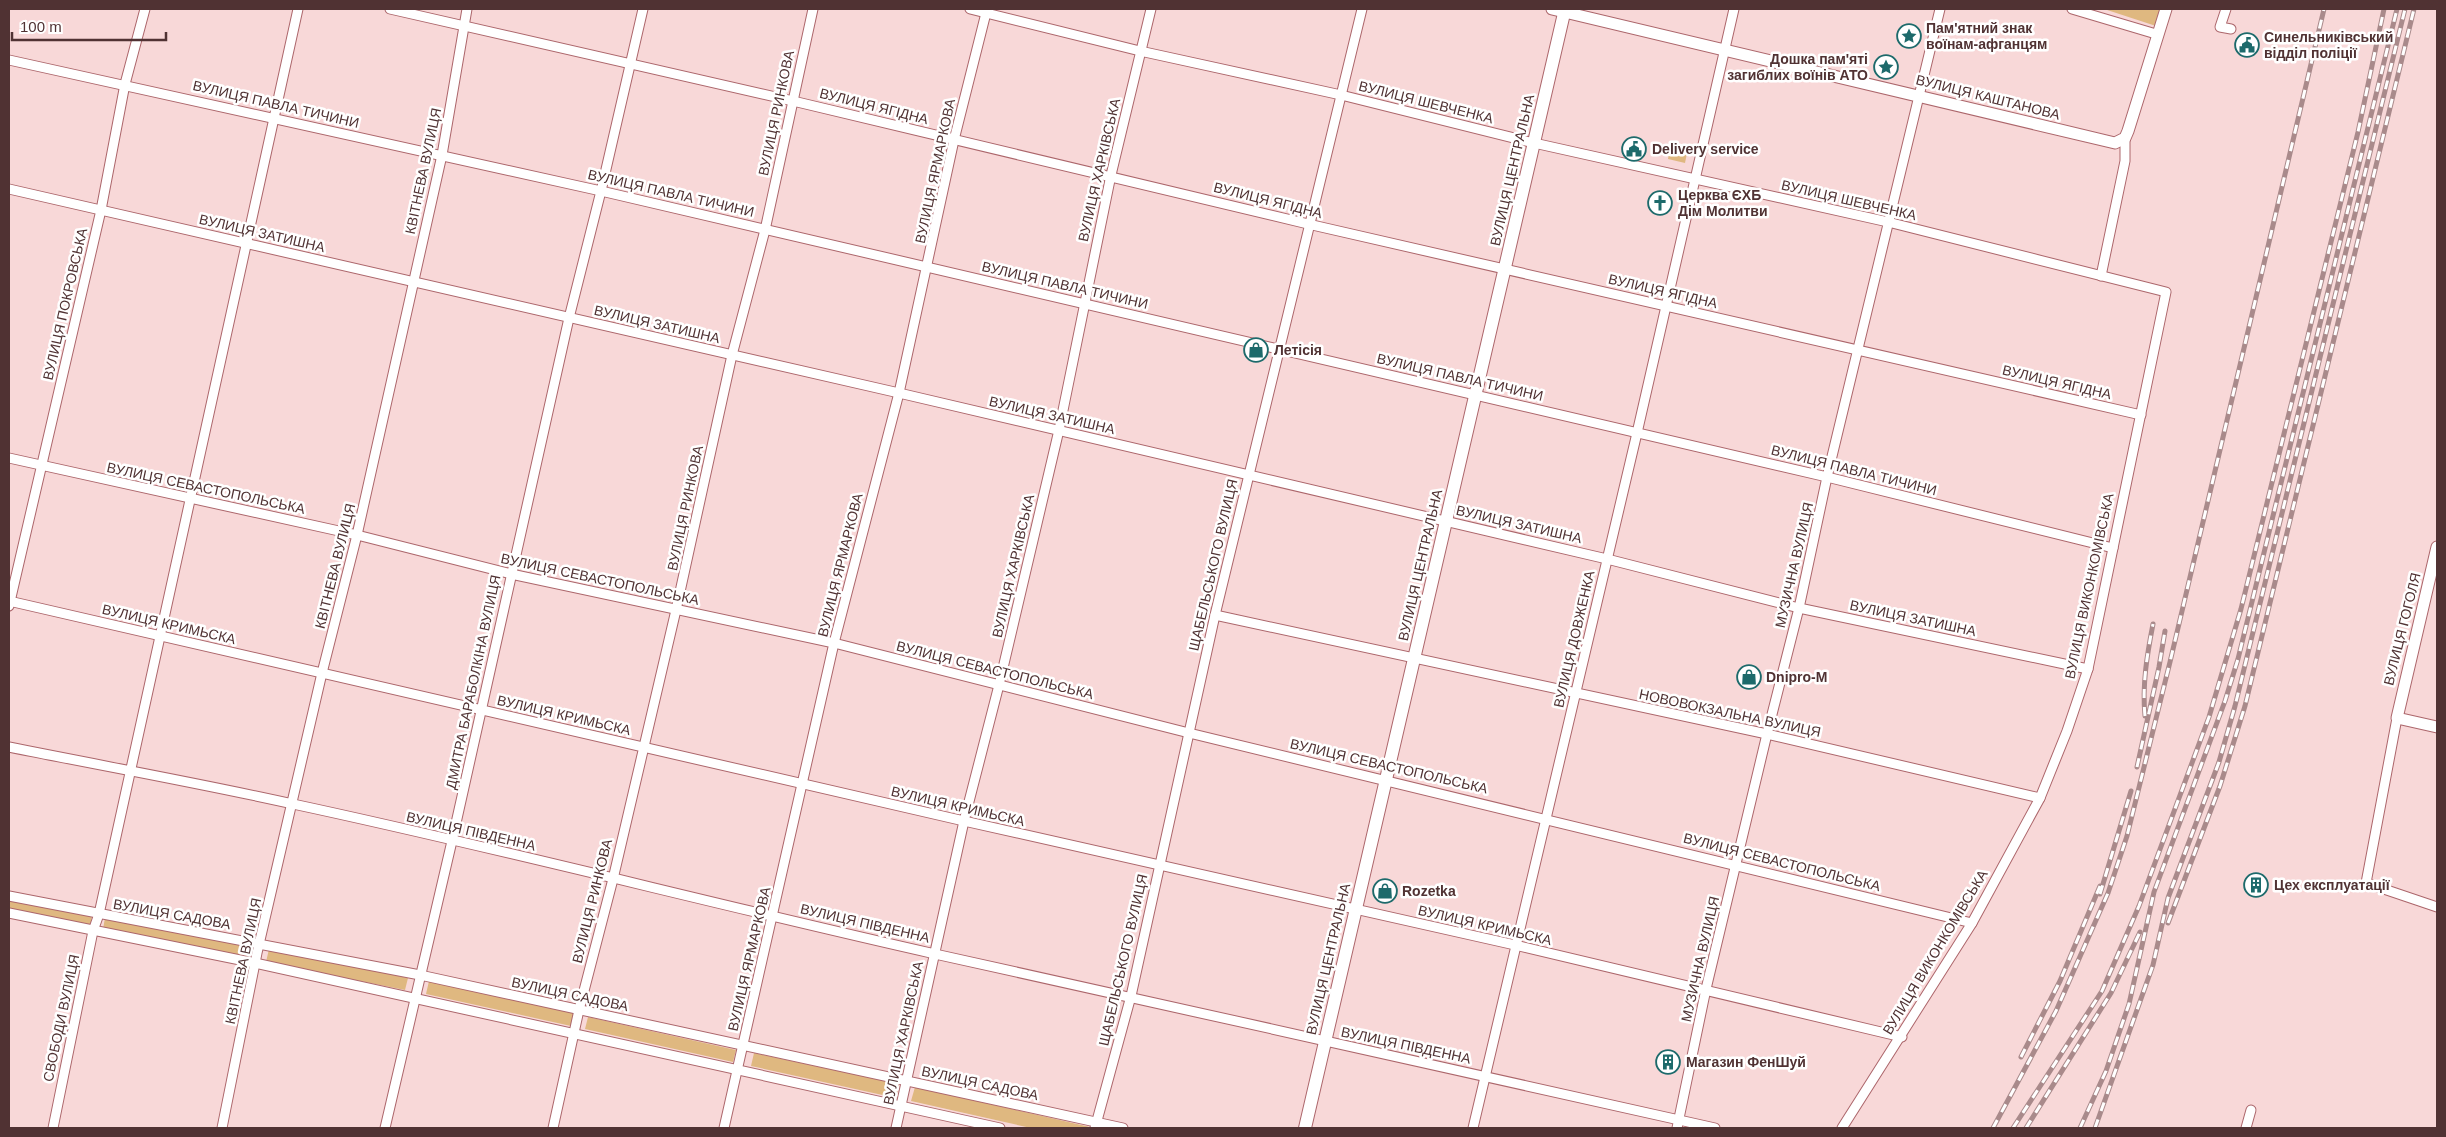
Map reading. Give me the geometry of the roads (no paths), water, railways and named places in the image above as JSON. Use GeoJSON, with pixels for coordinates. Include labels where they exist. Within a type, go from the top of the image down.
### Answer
{"type":"FeatureCollection","features":[{"type":"Feature","properties":{"kind":"main road","name":"ВУЛИЦЯ ЦЕНТРАЛЬНА"},"geometry":{"type":"LineString","coordinates":[[1306,1128],[1474,394],[1534,143],[1561,10]]}},
{"type":"Feature","properties":{"kind":"street","name":"ВУЛИЦЯ ПОКРОВСЬКА"},"geometry":{"type":"LineString","coordinates":[[9,603],[101,210],[125,84],[145,9]]}},
{"type":"Feature","properties":{"kind":"street","name":"СВОБОДИ ВУЛИЦЯ"},"geometry":{"type":"LineString","coordinates":[[53,1128],[93,931],[99,914],[298,9]]}},
{"type":"Feature","properties":{"kind":"street","name":"ВУЛИЦЯ ЯГІДНА"},"geometry":{"type":"LineString","coordinates":[[390,9],[793,101],[1308,224],[2140,415]]}},
{"type":"Feature","properties":{"kind":"street","name":"КВІТНЕВА ВУЛИЦЯ"},"geometry":{"type":"LineString","coordinates":[[222,1128],[259,944],[322,673],[358,535],[442,155],[467,9]]}},
{"type":"Feature","properties":{"kind":"street","name":"ДМИТРА БАРАБОЛКІНА ВУЛИЦЯ"},"geometry":{"type":"LineString","coordinates":[[385,1128],[482,710],[569,318],[602,191],[643,9]]}},
{"type":"Feature","properties":{"kind":"street","name":"ВУЛИЦЯ РИНКОВА"},"geometry":{"type":"LineString","coordinates":[[553,1128],[573,1034],[613,878],[676,610],[732,355],[765,230],[813,9]]}},
{"type":"Feature","properties":{"kind":"street","name":"ВУЛИЦЯ ШЕВЧЕНКА"},"geometry":{"type":"LineString","coordinates":[[970,9],[986,11],[1140,51],[1341,95],[1534,143],[1888,222],[2166,292]]}},
{"type":"Feature","properties":{"kind":"street","name":"ВУЛИЦЯ ХАРКІВСЬКА"},"geometry":{"type":"LineString","coordinates":[[896,1128],[908,1081],[964,822],[1000,685],[1059,430],[1110,176],[1151,9]]}},
{"type":"Feature","properties":{"kind":"street","name":"ЩАБЕЛЬСЬКОГО ВУЛИЦЯ"},"geometry":{"type":"LineString","coordinates":[[1096,1125],[1131,996],[1215,615],[1280,349],[1308,224],[1362,9]]}},
{"type":"Feature","properties":{"kind":"street","name":"ВУЛИЦЯ ДОВЖЕНКА"},"geometry":{"type":"LineString","coordinates":[[1473,1128],[1637,433],[1734,9]]}},
{"type":"Feature","properties":{"kind":"street","name":"МУЗИЧНА ВУЛИЦЯ"},"geometry":{"type":"LineString","coordinates":[[1678,1124],[1706,989],[1766,734],[1799,608],[1827,477],[1859,351],[1888,222],[1940,9]]}},
{"type":"Feature","properties":{"kind":"street"},"geometry":{"type":"LineString","coordinates":[[2072,9],[2156,34]]}},
{"type":"Feature","properties":{"kind":"street"},"geometry":{"type":"LineString","coordinates":[[2101,276],[2125,161],[2126,135],[2156,34],[2166,9]]}},
{"type":"Feature","properties":{"kind":"street"},"geometry":{"type":"LineString","coordinates":[[2226,9],[2220,27],[2230,29]]}},
{"type":"Feature","properties":{"kind":"street","name":"ВУЛИЦЯ КАШТАНОВА"},"geometry":{"type":"LineString","coordinates":[[1561,10],[2114,143],[2126,135]]}},
{"type":"Feature","properties":{"kind":"street","name":"ВУЛИЦЯ ЯРМАРКОВА"},"geometry":{"type":"LineString","coordinates":[[724,1128],[834,644],[899,393],[928,268],[954,140],[986,11]]}},
{"type":"Feature","properties":{"kind":"street","name":"ВУЛИЦЯ ПАВЛА ТИЧИНИ"},"geometry":{"type":"LineString","coordinates":[[9,60],[125,84],[274,119],[602,191],[1827,477],[2113,548]]}},
{"type":"Feature","properties":{"kind":"street","name":"ВУЛИЦЯ ЗАТИШНА"},"geometry":{"type":"LineString","coordinates":[[9,188],[1059,430],[1607,559],[1799,608],[2088,670]]}},
{"type":"Feature","properties":{"kind":"street","name":"ВУЛИЦЯ ВИКОНКОМІВСЬКА"},"geometry":{"type":"LineString","coordinates":[[1842,1128],[1902,1037],[1972,923],[2040,798],[2067,732],[2088,670],[2166,292]]}},
{"type":"Feature","properties":{"kind":"street","name":"ВУЛИЦЯ СЕВАСТОПОЛЬСЬКА"},"geometry":{"type":"LineString","coordinates":[[9,458],[358,535],[511,574],[834,644],[1189,733],[1736,864],[1972,923]]}},
{"type":"Feature","properties":{"kind":"street","name":"ВУЛИЦЯ ГОГОЛЯ"},"geometry":{"type":"LineString","coordinates":[[2396,718],[2404,678],[2437,547]]}},
{"type":"Feature","properties":{"kind":"street","name":"ВУЛИЦЯ КРИМЬСКА"},"geometry":{"type":"LineString","coordinates":[[9,603],[322,673],[964,822],[1515,945],[1902,1037]]}},
{"type":"Feature","properties":{"kind":"street","name":"НОВОВОКЗАЛЬНА ВУЛИЦЯ"},"geometry":{"type":"LineString","coordinates":[[1215,615],[1766,734],[2040,798]]}},
{"type":"Feature","properties":{"kind":"street"},"geometry":{"type":"LineString","coordinates":[[2437,727],[2396,718],[2366,883],[2437,907]]}},
{"type":"Feature","properties":{"kind":"street","name":"ВУЛИЦЯ ПІВДЕННА"},"geometry":{"type":"LineString","coordinates":[[9,747],[293,804],[935,954],[1131,996],[1325,1042],[1486,1075],[1678,1124],[1715,1128]]}},
{"type":"Feature","properties":{"kind":"street","name":"ВУЛИЦЯ САДОВА"},"geometry":{"type":"LineString","coordinates":[[9,896],[420,975],[908,1081],[1096,1125],[1123,1128]]}},
{"type":"Feature","properties":{"kind":"street"},"geometry":{"type":"LineString","coordinates":[[9,913],[255,963],[1000,1128]]}},
{"type":"Feature","properties":{"kind":"street"},"geometry":{"type":"LineString","coordinates":[[2246,1128],[2251,1110]]}},
{"type":"Feature","properties":{"kind":"railway"},"geometry":{"type":"LineString","coordinates":[[1993,1128],[2056,1011],[2108,893],[2127,836],[2170,662],[2324,9]]}},
{"type":"Feature","properties":{"kind":"railway"},"geometry":{"type":"LineString","coordinates":[[2013,1128],[2102,991],[2139,906],[2209,717],[2241,609],[2358,132],[2384,9]]}},
{"type":"Feature","properties":{"kind":"railway"},"geometry":{"type":"LineString","coordinates":[[2080,1128],[2106,1071],[2129,1004],[2154,892],[2225,701],[2238,659],[2397,9]]}},
{"type":"Feature","properties":{"kind":"railway"},"geometry":{"type":"LineString","coordinates":[[2095,1128],[2153,965],[2168,898],[2219,762],[2235,706],[2405,9]]}},
{"type":"Feature","properties":{"kind":"railway"},"geometry":{"type":"LineString","coordinates":[[2168,923],[2220,786],[2245,706],[2414,9]]}},
{"type":"Feature","properties":{"kind":"railway"},"geometry":{"type":"LineString","coordinates":[[2145,716],[2144,693],[2153,624]]}},
{"type":"Feature","properties":{"kind":"railway"},"geometry":{"type":"LineString","coordinates":[[2137,767],[2165,631]]}},
{"type":"Feature","properties":{"kind":"railway"},"geometry":{"type":"LineString","coordinates":[[2100,894],[2131,791]]}},
{"type":"Feature","properties":{"kind":"railway"},"geometry":{"type":"LineString","coordinates":[[2021,1057],[2060,981],[2100,886]]}},
{"type":"Feature","properties":{"kind":"railway"},"geometry":{"type":"LineString","coordinates":[[2026,1128],[2111,993],[2140,932]]}},
{"type":"Feature","properties":{"kind":"place","name":"Пам'ятний знак воїнам-афганцям"},"geometry":{"type":"Point","coordinates":[1909,36]}},
{"type":"Feature","properties":{"kind":"place","name":"Синельниківський відділ поліції"},"geometry":{"type":"Point","coordinates":[2247,45]}},
{"type":"Feature","properties":{"kind":"place","name":"Дошка пам'яті загиблих воїнів АТО"},"geometry":{"type":"Point","coordinates":[1886,67]}},
{"type":"Feature","properties":{"kind":"place","name":"Delivery service"},"geometry":{"type":"Point","coordinates":[1634,149]}},
{"type":"Feature","properties":{"kind":"place","name":"Церква ЄХБ Дім Молитви"},"geometry":{"type":"Point","coordinates":[1660,203]}},
{"type":"Feature","properties":{"kind":"place","name":"Летісія"},"geometry":{"type":"Point","coordinates":[1256,350]}},
{"type":"Feature","properties":{"kind":"place","name":"Dnipro-M"},"geometry":{"type":"Point","coordinates":[1749,677]}},
{"type":"Feature","properties":{"kind":"place","name":"Цех експлуатації"},"geometry":{"type":"Point","coordinates":[2256,885]}},
{"type":"Feature","properties":{"kind":"place","name":"Rozetka"},"geometry":{"type":"Point","coordinates":[1385,891]}},
{"type":"Feature","properties":{"kind":"place","name":"Магазин ФенШуй"},"geometry":{"type":"Point","coordinates":[1668,1062]}}]}
